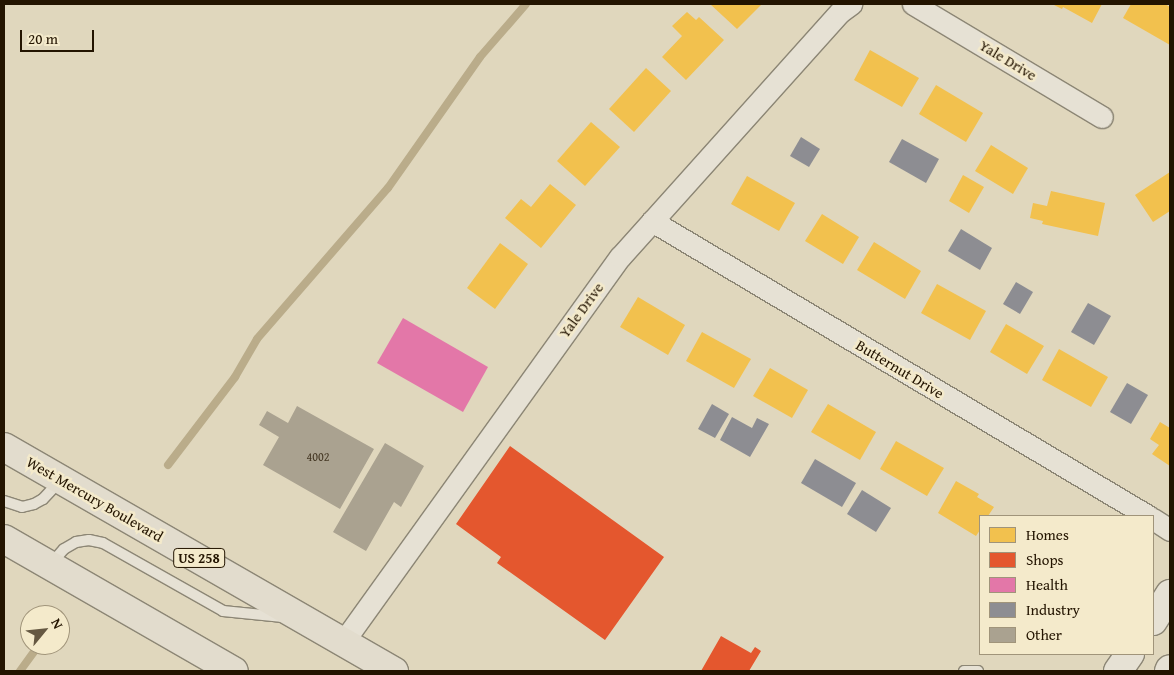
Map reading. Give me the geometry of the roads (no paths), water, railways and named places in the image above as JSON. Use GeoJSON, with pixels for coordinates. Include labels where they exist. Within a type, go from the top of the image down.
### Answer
{"type":"FeatureCollection","features":[{"type":"Feature","properties":{"kind":"highway","name":"West Mercury Boulevard"},"geometry":{"type":"LineString","coordinates":[[4,447],[394,671]]}},
{"type":"Feature","properties":{"kind":"highway"},"geometry":{"type":"LineString","coordinates":[[4,539],[234,671]]}},
{"type":"Feature","properties":{"kind":"main road"},"geometry":{"type":"LineString","coordinates":[[1154,618],[1170,594]]}},
{"type":"Feature","properties":{"kind":"main road"},"geometry":{"type":"LineString","coordinates":[[1118,671],[1129,655]]}},
{"type":"Feature","properties":{"kind":"street","name":"Yale Drive"},"geometry":{"type":"LineString","coordinates":[[343,642],[620,257],[840,12],[851,4]]}},
{"type":"Feature","properties":{"kind":"street","name":"Yale Drive"},"geometry":{"type":"LineString","coordinates":[[914,4],[1102,117]]}},
{"type":"Feature","properties":{"kind":"street","name":"Butternut Drive"},"geometry":{"type":"LineString","coordinates":[[652,221],[1146,515]]}},
{"type":"Feature","properties":{"kind":"street"},"geometry":{"type":"LineString","coordinates":[[1154,520],[1170,530]]}},
{"type":"Feature","properties":{"kind":"lane"},"geometry":{"type":"LineString","coordinates":[[4,501],[22,506],[34,504],[43,499],[61,480]]}},
{"type":"Feature","properties":{"kind":"lane"},"geometry":{"type":"LineString","coordinates":[[50,566],[64,549],[76,542],[89,540],[103,543],[223,611],[304,619]]}},
{"type":"Feature","properties":{"kind":"lane"},"geometry":{"type":"LineString","coordinates":[[964,671],[978,671]]}},
{"type":"Feature","properties":{"kind":"waterway"},"geometry":{"type":"LineString","coordinates":[[168,465],[235,377],[257,339],[388,188],[480,57],[526,4]]}},
{"type":"Feature","properties":{"kind":"waterway"},"geometry":{"type":"LineString","coordinates":[[20,671],[32,655]]}}]}
